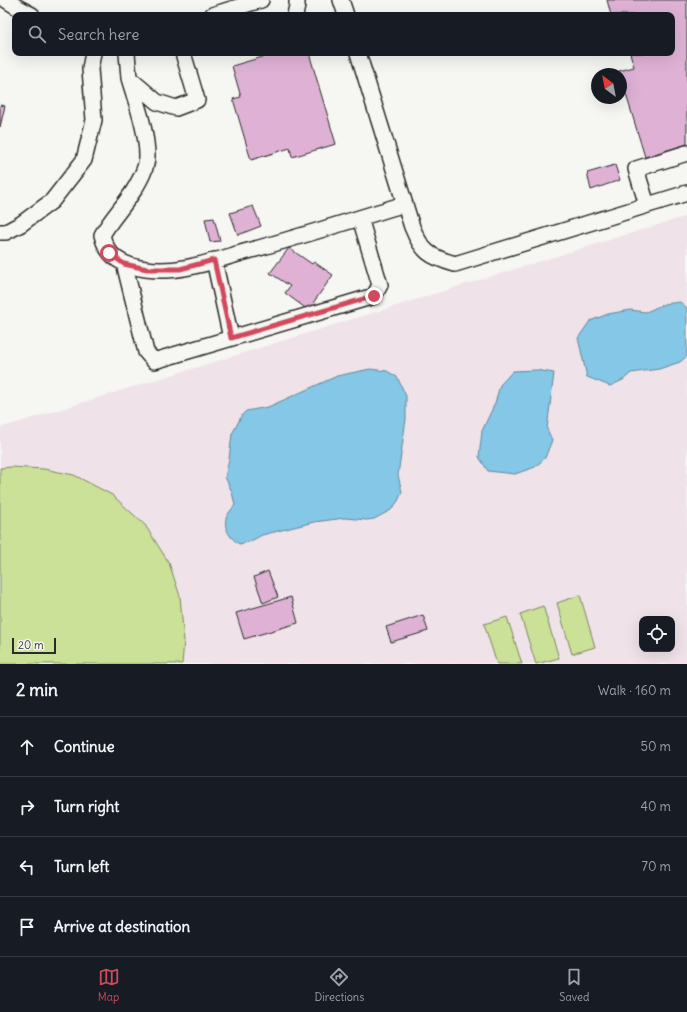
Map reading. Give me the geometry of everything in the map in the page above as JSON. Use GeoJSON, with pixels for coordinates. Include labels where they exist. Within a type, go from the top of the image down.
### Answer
{"type":"FeatureCollection","features":[{"type":"Feature","properties":{"kind":"lane"},"geometry":{"type":"LineString","coordinates":[[222,12],[261,0]]}},
{"type":"Feature","properties":{"kind":"lane"},"geometry":{"type":"LineString","coordinates":[[296,0],[296,12]]}},
{"type":"Feature","properties":{"kind":"lane"},"geometry":{"type":"LineString","coordinates":[[341,0],[345,12]]}},
{"type":"Feature","properties":{"kind":"lane"},"geometry":{"type":"LineString","coordinates":[[14,2],[28,12]]}},
{"type":"Feature","properties":{"kind":"lane"},"geometry":{"type":"LineString","coordinates":[[0,232],[6,232],[21,224],[52,201],[84,160],[94,120],[90,69],[92,56]]}},
{"type":"Feature","properties":{"kind":"lane"},"geometry":{"type":"LineString","coordinates":[[127,56],[129,78],[144,137],[147,157],[144,170],[134,190],[102,235],[104,246],[109,253],[124,264],[147,269],[180,269],[295,238],[405,204]]}},
{"type":"Feature","properties":{"kind":"lane"},"geometry":{"type":"LineString","coordinates":[[129,78],[157,102],[176,108],[197,100],[184,56]]}},
{"type":"Feature","properties":{"kind":"lane"},"geometry":{"type":"LineString","coordinates":[[359,56],[418,242],[428,253],[440,260],[455,264],[687,193]]}},
{"type":"Feature","properties":{"kind":"lane"},"geometry":{"type":"LineString","coordinates":[[647,205],[636,169],[687,153]]}},
{"type":"Feature","properties":{"kind":"lane"},"geometry":{"type":"LineString","coordinates":[[124,264],[146,352],[154,361],[374,296],[380,286],[360,218]]}},
{"type":"Feature","properties":{"kind":"lane"},"geometry":{"type":"LineString","coordinates":[[214,260],[231,338]]}},
{"type":"Feature","properties":{"kind":"shaded area"},"geometry":{"type":"Polygon","coordinates":[[[687,216],[687,664],[0,664],[0,428],[687,216]]]}},
{"type":"Feature","properties":{"kind":"green space"},"geometry":{"type":"Polygon","coordinates":[[[12,467],[44,469],[74,475],[112,495],[145,525],[169,563],[180,596],[184,641],[182,664],[0,664],[0,468],[12,467]]]}},
{"type":"Feature","properties":{"kind":"green space"},"geometry":{"type":"Polygon","coordinates":[[[580,595],[595,647],[572,654],[557,603],[580,595]]]}},
{"type":"Feature","properties":{"kind":"green space"},"geometry":{"type":"Polygon","coordinates":[[[543,606],[559,658],[536,664],[520,614],[543,606]]]}},
{"type":"Feature","properties":{"kind":"green space"},"geometry":{"type":"Polygon","coordinates":[[[507,617],[522,664],[497,664],[484,624],[507,617]]]}},
{"type":"Feature","properties":{"kind":"water"},"geometry":{"type":"Polygon","coordinates":[[[680,302],[687,308],[687,356],[680,362],[659,369],[631,373],[623,380],[610,386],[587,377],[578,338],[590,321],[608,314],[630,310],[646,312],[664,304],[680,302]]]}},
{"type":"Feature","properties":{"kind":"water"},"geometry":{"type":"Polygon","coordinates":[[[370,369],[387,371],[397,377],[406,396],[406,419],[398,475],[402,492],[398,501],[391,510],[374,519],[367,520],[345,518],[314,522],[262,535],[249,542],[239,544],[236,542],[226,528],[227,516],[235,505],[232,492],[225,477],[232,434],[242,415],[246,411],[268,407],[337,376],[370,369]]]}},
{"type":"Feature","properties":{"kind":"water"},"geometry":{"type":"Polygon","coordinates":[[[536,370],[554,373],[547,429],[552,440],[545,458],[535,467],[515,474],[488,471],[479,457],[482,431],[495,403],[500,385],[513,371],[536,370]]]}},
{"type":"Feature","properties":{"kind":"building"},"geometry":{"type":"Polygon","coordinates":[[[607,0],[687,0],[687,144],[645,157],[627,97],[627,69],[634,67],[631,56],[675,56],[675,12],[610,12],[607,0]]]}},
{"type":"Feature","properties":{"kind":"building"},"geometry":{"type":"Polygon","coordinates":[[[266,56],[310,56],[336,144],[292,157],[290,148],[251,160],[233,99],[241,97],[232,66],[266,56]]]}},
{"type":"Feature","properties":{"kind":"building"},"geometry":{"type":"Polygon","coordinates":[[[0,105],[5,106],[0,127],[0,105]]]}},
{"type":"Feature","properties":{"kind":"building"},"geometry":{"type":"Polygon","coordinates":[[[615,165],[620,180],[591,190],[587,173],[615,165]]]}},
{"type":"Feature","properties":{"kind":"building"},"geometry":{"type":"Polygon","coordinates":[[[253,206],[261,226],[238,235],[230,213],[253,206]]]}},
{"type":"Feature","properties":{"kind":"building"},"geometry":{"type":"Polygon","coordinates":[[[214,218],[220,241],[210,242],[205,219],[214,218]]]}},
{"type":"Feature","properties":{"kind":"building"},"geometry":{"type":"Polygon","coordinates":[[[289,248],[312,264],[314,262],[333,275],[308,310],[285,293],[290,286],[270,273],[289,248]]]}},
{"type":"Feature","properties":{"kind":"building"},"geometry":{"type":"Polygon","coordinates":[[[268,571],[278,597],[263,603],[254,577],[268,571]]]}},
{"type":"Feature","properties":{"kind":"building"},"geometry":{"type":"Polygon","coordinates":[[[291,597],[298,623],[244,639],[236,613],[291,597]]]}},
{"type":"Feature","properties":{"kind":"building"},"geometry":{"type":"Polygon","coordinates":[[[423,615],[428,631],[391,642],[386,627],[423,615]]]}},
{"type":"Feature","properties":{"kind":"route"},"geometry":{"type":"LineString","coordinates":[[109,253],[124,264],[147,269],[180,269],[214,260],[231,338],[374,296]]}}]}
